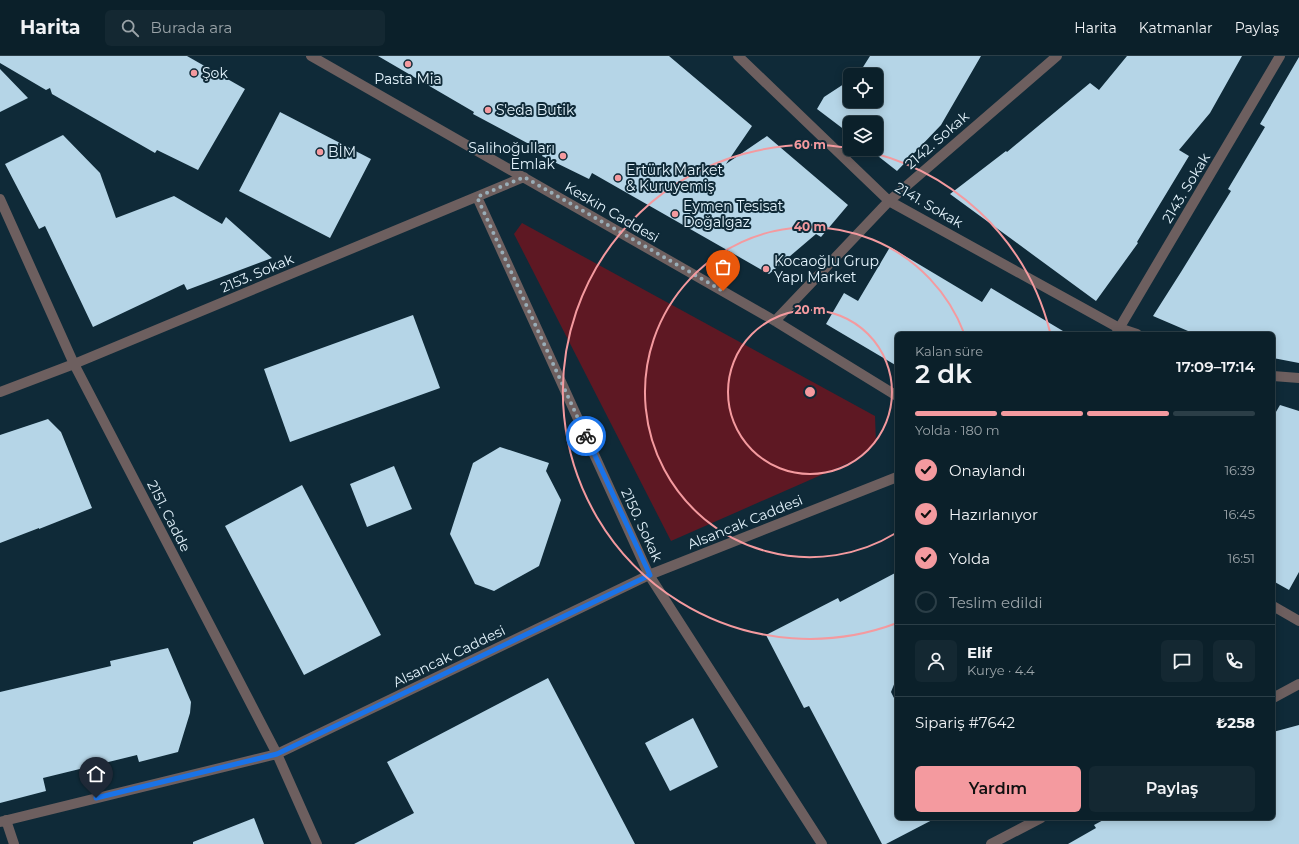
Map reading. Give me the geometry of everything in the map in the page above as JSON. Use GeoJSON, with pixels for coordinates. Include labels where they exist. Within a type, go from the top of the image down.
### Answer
{"type":"FeatureCollection","features":[{"type":"Feature","properties":{"kind":"street","name":"Keskin Caddesi"},"geometry":{"type":"LineString","coordinates":[[311,56],[775,321],[895,395]]}},
{"type":"Feature","properties":{"kind":"street","name":"2141. Sokak"},"geometry":{"type":"LineString","coordinates":[[738,56],[889,200],[1117,331]]}},
{"type":"Feature","properties":{"kind":"street","name":"2142. Sokak"},"geometry":{"type":"LineString","coordinates":[[775,321],[889,200],[1057,56]]}},
{"type":"Feature","properties":{"kind":"street","name":"2143. Sokak"},"geometry":{"type":"LineString","coordinates":[[1117,331],[1280,56]]}},
{"type":"Feature","properties":{"kind":"street","name":"2153. Sokak"},"geometry":{"type":"LineString","coordinates":[[0,392],[74,364],[524,177]]}},
{"type":"Feature","properties":{"kind":"street","name":"2150. Sokak"},"geometry":{"type":"LineString","coordinates":[[477,197],[650,575],[822,844]]}},
{"type":"Feature","properties":{"kind":"street","name":"2151. Cadde"},"geometry":{"type":"LineString","coordinates":[[0,199],[74,364],[277,754],[317,844]]}},
{"type":"Feature","properties":{"kind":"street"},"geometry":{"type":"LineString","coordinates":[[1275,376],[1299,378]]}},
{"type":"Feature","properties":{"kind":"street","name":"Alsancak Caddesi"},"geometry":{"type":"LineString","coordinates":[[3,821],[277,754],[650,575],[895,477]]}},
{"type":"Feature","properties":{"kind":"street"},"geometry":{"type":"LineString","coordinates":[[1275,607],[1299,621]]}},
{"type":"Feature","properties":{"kind":"street"},"geometry":{"type":"LineString","coordinates":[[1275,697],[1299,684]]}},
{"type":"Feature","properties":{"kind":"street"},"geometry":{"type":"LineString","coordinates":[[991,844],[1037,820]]}},
{"type":"Feature","properties":{"kind":"street"},"geometry":{"type":"LineString","coordinates":[[3,821],[14,844]]}},
{"type":"Feature","properties":{"kind":"shaded area"},"geometry":{"type":"Polygon","coordinates":[[[522,223],[875,416],[876,443],[853,461],[671,541],[514,234],[522,223]]]}},
{"type":"Feature","properties":{"kind":"building"},"geometry":{"type":"Polygon","coordinates":[[[0,56],[187,56],[245,89],[198,170],[157,150],[155,153],[52,94],[50,88],[46,90],[0,63],[0,56]]]}},
{"type":"Feature","properties":{"kind":"building"},"geometry":{"type":"Polygon","coordinates":[[[378,56],[669,56],[752,126],[726,164],[767,136],[848,205],[821,237],[816,234],[769,274],[592,173],[589,179],[542,156],[544,152],[473,114],[474,112],[378,56]]]}},
{"type":"Feature","properties":{"kind":"building"},"geometry":{"type":"Polygon","coordinates":[[[870,56],[981,56],[941,125],[897,171],[878,156],[883,156],[883,116],[843,116],[843,129],[817,109],[824,97],[843,85],[843,108],[883,108],[883,68],[862,68],[870,56]]]}},
{"type":"Feature","properties":{"kind":"building"},"geometry":{"type":"Polygon","coordinates":[[[1127,56],[1242,56],[1210,113],[1179,150],[1189,156],[1137,242],[1138,243],[1096,301],[950,194],[1006,151],[1007,152],[1090,83],[1099,90],[1127,56]]]}},
{"type":"Feature","properties":{"kind":"building"},"geometry":{"type":"Polygon","coordinates":[[[1299,57],[1299,363],[1275,358],[1275,332],[1190,332],[1153,316],[1231,191],[1228,189],[1265,127],[1260,124],[1299,57]]]}},
{"type":"Feature","properties":{"kind":"building"},"geometry":{"type":"Polygon","coordinates":[[[0,69],[28,98],[0,112],[0,69]]]}},
{"type":"Feature","properties":{"kind":"building"},"geometry":{"type":"Polygon","coordinates":[[[280,112],[371,159],[330,238],[239,191],[280,112]]]}},
{"type":"Feature","properties":{"kind":"building"},"geometry":{"type":"Polygon","coordinates":[[[63,135],[100,173],[116,218],[174,196],[222,224],[226,217],[272,258],[187,290],[184,284],[93,327],[45,226],[39,229],[5,164],[63,135]]]}},
{"type":"Feature","properties":{"kind":"building"},"geometry":{"type":"Polygon","coordinates":[[[890,247],[982,302],[991,288],[1065,332],[895,332],[895,365],[826,324],[844,293],[858,301],[890,247]]]}},
{"type":"Feature","properties":{"kind":"building"},"geometry":{"type":"Polygon","coordinates":[[[413,315],[440,388],[290,442],[264,369],[413,315]]]}},
{"type":"Feature","properties":{"kind":"building"},"geometry":{"type":"Polygon","coordinates":[[[1280,405],[1299,411],[1299,572],[1289,590],[1275,582],[1275,414],[1280,405]]]}},
{"type":"Feature","properties":{"kind":"building"},"geometry":{"type":"Polygon","coordinates":[[[48,419],[61,432],[92,508],[0,543],[0,435],[48,419]]]}},
{"type":"Feature","properties":{"kind":"building"},"geometry":{"type":"Polygon","coordinates":[[[500,447],[549,463],[546,471],[561,500],[539,566],[494,591],[475,584],[450,534],[473,463],[500,447]]]}},
{"type":"Feature","properties":{"kind":"building"},"geometry":{"type":"Polygon","coordinates":[[[394,466],[412,509],[367,527],[350,484],[394,466]]]}},
{"type":"Feature","properties":{"kind":"building"},"geometry":{"type":"Polygon","coordinates":[[[302,485],[381,635],[304,675],[225,526],[302,485]]]}},
{"type":"Feature","properties":{"kind":"building"},"geometry":{"type":"Polygon","coordinates":[[[895,573],[895,682],[891,692],[895,700],[895,820],[932,820],[886,844],[882,844],[809,706],[804,708],[766,635],[838,598],[840,602],[895,573]]]}},
{"type":"Feature","properties":{"kind":"building"},"geometry":{"type":"Polygon","coordinates":[[[168,648],[191,702],[190,713],[178,752],[139,762],[137,755],[43,778],[46,791],[0,803],[0,692],[111,666],[110,661],[168,648]]]}},
{"type":"Feature","properties":{"kind":"building"},"geometry":{"type":"Polygon","coordinates":[[[548,678],[635,844],[354,844],[414,813],[387,762],[548,678]]]}},
{"type":"Feature","properties":{"kind":"building"},"geometry":{"type":"Polygon","coordinates":[[[693,718],[718,767],[670,791],[645,743],[693,718]]]}},
{"type":"Feature","properties":{"kind":"building"},"geometry":{"type":"Polygon","coordinates":[[[1299,725],[1299,844],[1068,844],[1096,828],[1094,825],[1103,820],[1275,820],[1275,731],[1299,725]]]}},
{"type":"Feature","properties":{"kind":"building"},"geometry":{"type":"Polygon","coordinates":[[[254,818],[264,844],[193,844],[193,842],[254,818]]]}},
{"type":"Feature","properties":{"kind":"way so far"},"geometry":{"type":"LineString","coordinates":[[586,436],[477,197],[524,177],[723,291]]}},
{"type":"Feature","properties":{"kind":"place","name":"Pasta Mia"},"geometry":{"type":"Point","coordinates":[408,64]}},
{"type":"Feature","properties":{"kind":"place","name":"Şok"},"geometry":{"type":"Point","coordinates":[194,73]}},
{"type":"Feature","properties":{"kind":"place","name":"S'eda Butik"},"geometry":{"type":"Point","coordinates":[488,110]}},
{"type":"Feature","properties":{"kind":"place","name":"BİM"},"geometry":{"type":"Point","coordinates":[320,152]}},
{"type":"Feature","properties":{"kind":"place","name":"Salihoğulları Emlak"},"geometry":{"type":"Point","coordinates":[563,156]}},
{"type":"Feature","properties":{"kind":"place","name":"Ertürk Market & Kuruyemiş"},"geometry":{"type":"Point","coordinates":[618,178]}},
{"type":"Feature","properties":{"kind":"place","name":"Eymen Tesisat Doğalgaz"},"geometry":{"type":"Point","coordinates":[675,214]}},
{"type":"Feature","properties":{"kind":"place","name":"Kocaoğlu Grup Yapı Market"},"geometry":{"type":"Point","coordinates":[766,269]}},
{"type":"Feature","properties":{"kind":"route"},"geometry":{"type":"LineString","coordinates":[[96,798],[277,754],[650,575],[586,436]]}}]}
